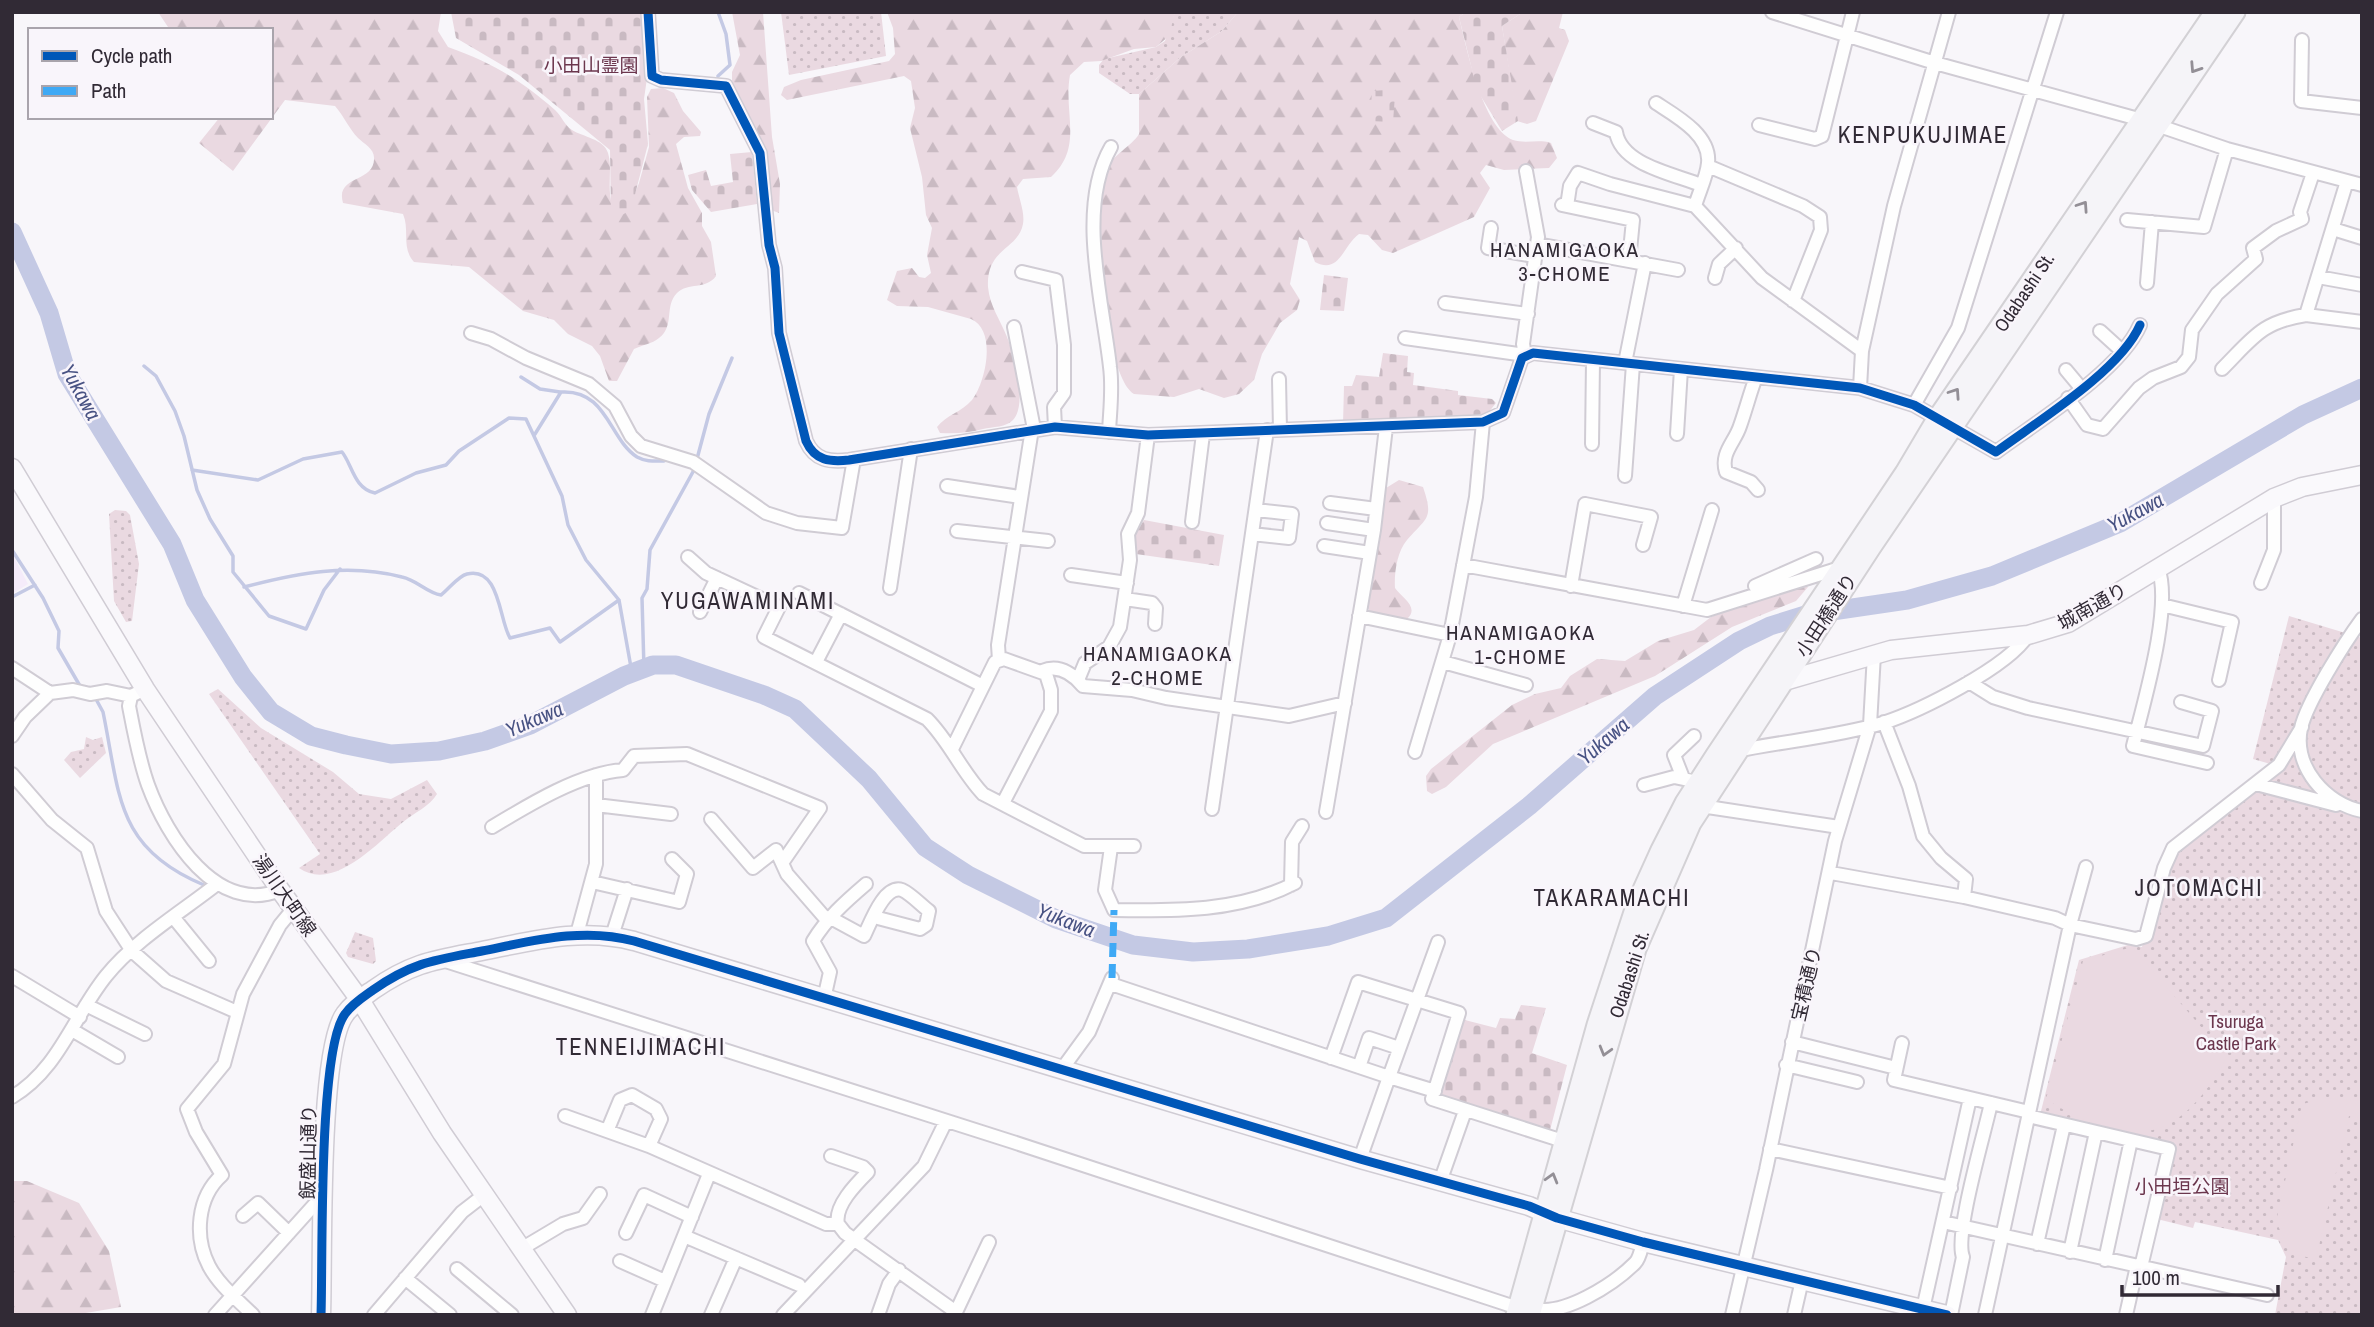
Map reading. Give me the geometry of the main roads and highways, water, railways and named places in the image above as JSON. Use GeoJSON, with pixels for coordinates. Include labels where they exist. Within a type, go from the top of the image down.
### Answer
{"type":"FeatureCollection","features":[{"type":"Feature","properties":{"kind":"main road","name":"Odabashi St."},"geometry":{"type":"LineString","coordinates":[[2150,123],[2215,12]]}},
{"type":"Feature","properties":{"kind":"main road","name":"Odabashi St."},"geometry":{"type":"LineString","coordinates":[[1844,569],[1905,473],[1945,424],[2150,123],[2235,12]]}},
{"type":"Feature","properties":{"kind":"main road","name":"小田橋通り"},"geometry":{"type":"LineString","coordinates":[[1795,663],[1808,644],[1844,569]]}},
{"type":"Feature","properties":{"kind":"main road","name":"小田橋通り"},"geometry":{"type":"LineString","coordinates":[[1778,674],[1844,569]]}},
{"type":"Feature","properties":{"kind":"main road","name":"Odabashi St."},"geometry":{"type":"LineString","coordinates":[[1550,1215],[1563,1141],[1637,903],[1674,825],[1690,780],[1761,687],[1795,663]]}},
{"type":"Feature","properties":{"kind":"main road","name":"Odabashi St."},"geometry":{"type":"LineString","coordinates":[[1524,1311],[1550,1215],[1636,949],[1671,865],[1701,806],[1736,751],[1778,674]]}},
{"type":"Feature","properties":{"kind":"waterway"},"geometry":{"type":"LineString","coordinates":[[718,12],[726,34],[730,65],[718,76]]}},
{"type":"Feature","properties":{"kind":"waterway","name":"Yukawa"},"geometry":{"type":"LineString","coordinates":[[12,232],[49,313],[67,374],[172,544],[195,600],[243,677],[271,712],[311,736],[346,745],[391,754],[439,751],[485,741],[530,725],[624,676],[653,665],[676,665],[764,695],[795,709],[869,779],[925,847],[968,875],[1056,919],[1133,945],[1193,952],[1248,949],[1328,936],[1386,918],[1529,806],[1655,696],[1739,641],[1770,626],[1805,615],[1907,600],[1992,576],[2120,523],[2303,415],[2362,388]]}},
{"type":"Feature","properties":{"kind":"waterway"},"geometry":{"type":"LineString","coordinates":[[644,669],[642,598],[647,589],[650,550],[694,470],[709,414],[732,358]]}},
{"type":"Feature","properties":{"kind":"waterway"},"geometry":{"type":"LineString","coordinates":[[144,366],[156,376],[175,411],[197,490],[210,519],[233,556],[233,572],[269,616],[306,629],[324,590],[340,569]]}},
{"type":"Feature","properties":{"kind":"waterway"},"geometry":{"type":"LineString","coordinates":[[521,377],[540,389],[560,392]]}},
{"type":"Feature","properties":{"kind":"waterway"},"geometry":{"type":"LineString","coordinates":[[535,434],[561,392],[576,393],[588,398],[598,407],[620,439],[637,457],[664,461]]}},
{"type":"Feature","properties":{"kind":"waterway"},"geometry":{"type":"LineString","coordinates":[[192,470],[258,480],[303,459],[342,452],[362,487],[375,493],[416,473],[446,465],[459,451],[509,418],[526,419],[562,496],[568,525],[586,560],[619,600],[632,673]]}},
{"type":"Feature","properties":{"kind":"waterway"},"geometry":{"type":"LineString","coordinates":[[12,550],[43,598],[59,631],[58,648],[80,686]]}},
{"type":"Feature","properties":{"kind":"waterway"},"geometry":{"type":"LineString","coordinates":[[244,587],[303,574],[343,570],[382,573],[407,579],[441,595],[464,575],[478,574],[486,578],[492,586],[510,638],[550,628],[560,642],[619,600]]}},
{"type":"Feature","properties":{"kind":"waterway"},"geometry":{"type":"LineString","coordinates":[[12,597],[35,585]]}},
{"type":"Feature","properties":{"kind":"waterway"},"geometry":{"type":"LineString","coordinates":[[97,701],[103,712],[119,793],[137,836],[153,854],[175,870],[204,885]]}},
{"type":"Feature","properties":{"kind":"district","name":"KENPUKUJIMAE"},"geometry":{"type":"Point","coordinates":[1923,134]}},
{"type":"Feature","properties":{"kind":"district","name":"HANAMIGAOKA 3-CHOME"},"geometry":{"type":"Point","coordinates":[1565,261]}},
{"type":"Feature","properties":{"kind":"district","name":"YUGAWAMINAMI"},"geometry":{"type":"Point","coordinates":[748,600]}},
{"type":"Feature","properties":{"kind":"district","name":"HANAMIGAOKA 1-CHOME"},"geometry":{"type":"Point","coordinates":[1521,644]}},
{"type":"Feature","properties":{"kind":"district","name":"HANAMIGAOKA 2-CHOME"},"geometry":{"type":"Point","coordinates":[1158,665]}},
{"type":"Feature","properties":{"kind":"district","name":"JOTOMACHI"},"geometry":{"type":"Point","coordinates":[2199,887]}},
{"type":"Feature","properties":{"kind":"district","name":"TAKARAMACHI"},"geometry":{"type":"Point","coordinates":[1612,897]}},
{"type":"Feature","properties":{"kind":"district","name":"TENNEIJIMACHI"},"geometry":{"type":"Point","coordinates":[641,1046]}},
{"type":"Feature","properties":{"kind":"park label","name":"小田山霊園"},"geometry":{"type":"Point","coordinates":[591,65]}},
{"type":"Feature","properties":{"kind":"park label","name":"Tsuruga Castle Park"},"geometry":{"type":"Point","coordinates":[2236,1032]}},
{"type":"Feature","properties":{"kind":"park label","name":"小田垣公園"},"geometry":{"type":"Point","coordinates":[2182,1186]}}]}
